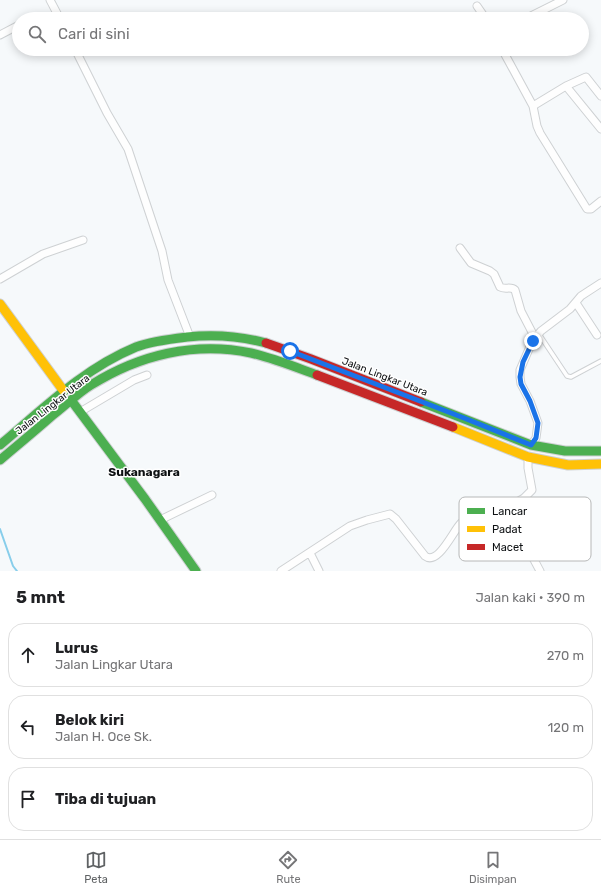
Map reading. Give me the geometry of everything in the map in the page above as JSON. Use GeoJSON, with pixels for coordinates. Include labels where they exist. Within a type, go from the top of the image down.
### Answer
{"type":"FeatureCollection","features":[{"type":"Feature","properties":{"kind":"main road"},"geometry":{"type":"LineString","coordinates":[[0,304],[63,390]]}},
{"type":"Feature","properties":{"kind":"main road","name":"Jalan Lingkar Utara"},"geometry":{"type":"LineString","coordinates":[[2,443],[63,390],[85,374],[112,359],[134,349],[170,339],[224,336],[250,339],[290,351],[531,445],[565,451],[601,451]]}},
{"type":"Feature","properties":{"kind":"main road"},"geometry":{"type":"LineString","coordinates":[[134,349],[140,361]]}},
{"type":"Feature","properties":{"kind":"main road","name":"Jalan Lingkar Utara"},"geometry":{"type":"LineString","coordinates":[[0,460],[71,400],[91,385],[120,369],[140,361],[174,351],[194,349],[228,349],[252,353],[287,364],[528,457],[568,464],[601,464]]}},
{"type":"Feature","properties":{"kind":"main road"},"geometry":{"type":"LineString","coordinates":[[287,364],[290,351]]}},
{"type":"Feature","properties":{"kind":"main road"},"geometry":{"type":"LineString","coordinates":[[71,400],[196,571]]}},
{"type":"Feature","properties":{"kind":"main road"},"geometry":{"type":"LineString","coordinates":[[460,430],[464,418]]}},
{"type":"Feature","properties":{"kind":"main road"},"geometry":{"type":"LineString","coordinates":[[2,443],[12,450]]}},
{"type":"Feature","properties":{"kind":"street"},"geometry":{"type":"LineString","coordinates":[[50,0],[56,12]]}},
{"type":"Feature","properties":{"kind":"street"},"geometry":{"type":"LineString","coordinates":[[539,12],[563,0]]}},
{"type":"Feature","properties":{"kind":"street"},"geometry":{"type":"LineString","coordinates":[[478,6],[482,12]]}},
{"type":"Feature","properties":{"kind":"street"},"geometry":{"type":"LineString","coordinates":[[0,35],[12,29]]}},
{"type":"Feature","properties":{"kind":"street"},"geometry":{"type":"LineString","coordinates":[[78,56],[106,112],[128,149],[162,251],[168,280],[190,337]]}},
{"type":"Feature","properties":{"kind":"street"},"geometry":{"type":"LineString","coordinates":[[506,56],[533,106],[536,126],[587,210],[591,209],[601,201]]}},
{"type":"Feature","properties":{"kind":"street"},"geometry":{"type":"LineString","coordinates":[[533,106],[566,86],[586,77],[601,96]]}},
{"type":"Feature","properties":{"kind":"street"},"geometry":{"type":"LineString","coordinates":[[566,86],[601,129]]}},
{"type":"Feature","properties":{"kind":"street"},"geometry":{"type":"LineString","coordinates":[[0,279],[43,254],[83,240]]}},
{"type":"Feature","properties":{"kind":"street"},"geometry":{"type":"LineString","coordinates":[[460,248],[472,263],[494,274],[500,287],[512,288],[515,290],[521,312],[537,336]]}},
{"type":"Feature","properties":{"kind":"street"},"geometry":{"type":"LineString","coordinates":[[531,445],[536,438],[538,423],[530,401],[521,384],[520,377],[523,362],[537,336],[576,303],[581,296],[601,283]]}},
{"type":"Feature","properties":{"kind":"street"},"geometry":{"type":"LineString","coordinates":[[576,303],[597,335]]}},
{"type":"Feature","properties":{"kind":"street"},"geometry":{"type":"LineString","coordinates":[[80,412],[147,374]]}},
{"type":"Feature","properties":{"kind":"street"},"geometry":{"type":"LineString","coordinates":[[525,497],[532,490],[528,468],[528,457]]}},
{"type":"Feature","properties":{"kind":"street"},"geometry":{"type":"LineString","coordinates":[[160,520],[212,495]]}},
{"type":"Feature","properties":{"kind":"street"},"geometry":{"type":"LineString","coordinates":[[281,571],[350,526],[390,514],[396,518],[428,558],[432,558],[445,547],[459,526]]}},
{"type":"Feature","properties":{"kind":"street"},"geometry":{"type":"LineString","coordinates":[[310,553],[319,571]]}},
{"type":"Feature","properties":{"kind":"street"},"geometry":{"type":"LineString","coordinates":[[535,561],[540,571]]}},
{"type":"Feature","properties":{"kind":"lane"},"geometry":{"type":"LineString","coordinates":[[537,336],[567,376],[572,377],[601,361]]}},
{"type":"Feature","properties":{"kind":"waterway"},"geometry":{"type":"LineString","coordinates":[[0,529],[13,566],[17,571]]}},
{"type":"Feature","properties":{"kind":"traffic: fast"},"geometry":{"type":"LineString","coordinates":[[0,445],[81,378],[117,356],[136,347],[168,339],[207,336],[237,337],[266,343]]}},
{"type":"Feature","properties":{"kind":"traffic: fast"},"geometry":{"type":"LineString","coordinates":[[0,460],[86,388],[128,366],[168,353],[209,349],[251,353],[268,357],[317,375]]}},
{"type":"Feature","properties":{"kind":"traffic: fast"},"geometry":{"type":"LineString","coordinates":[[71,400],[145,499],[196,571]]}},
{"type":"Feature","properties":{"kind":"traffic: fast"},"geometry":{"type":"LineString","coordinates":[[421,402],[531,445],[565,451],[601,451]]}},
{"type":"Feature","properties":{"kind":"traffic: slow"},"geometry":{"type":"LineString","coordinates":[[0,304],[63,390]]}},
{"type":"Feature","properties":{"kind":"traffic: slow"},"geometry":{"type":"LineString","coordinates":[[453,427],[528,457],[568,465],[601,464]]}},
{"type":"Feature","properties":{"kind":"traffic: jam"},"geometry":{"type":"LineString","coordinates":[[266,343],[421,402]]}},
{"type":"Feature","properties":{"kind":"traffic: jam"},"geometry":{"type":"LineString","coordinates":[[317,375],[453,427]]}},
{"type":"Feature","properties":{"kind":"district","name":"Sukanagara"},"geometry":{"type":"Point","coordinates":[144,472]}},
{"type":"Feature","properties":{"kind":"route"},"geometry":{"type":"LineString","coordinates":[[290,351],[531,445],[536,438],[538,423],[530,401],[521,384],[520,370],[533,341]]}}]}
